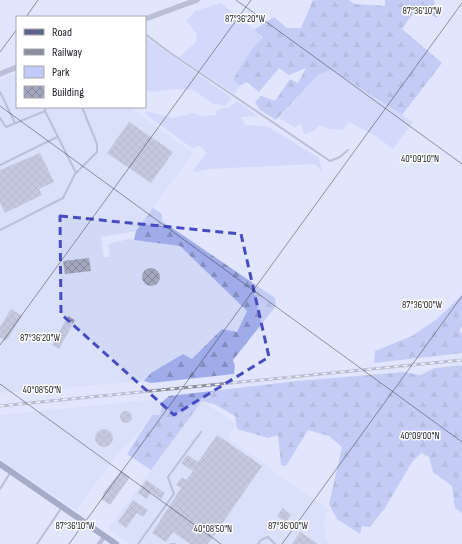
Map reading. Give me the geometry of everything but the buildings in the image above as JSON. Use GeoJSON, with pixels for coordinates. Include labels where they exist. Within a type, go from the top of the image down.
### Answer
{"type":"FeatureCollection","features":[{"type":"Feature","properties":{"kind":"main road"},"geometry":{"type":"LineString","coordinates":[[0,464],[116,544]]}},
{"type":"Feature","properties":{"kind":"street"},"geometry":{"type":"LineString","coordinates":[[146,19],[197,0]]}},
{"type":"Feature","properties":{"kind":"street"},"geometry":{"type":"LineString","coordinates":[[0,74],[16,67]]}},
{"type":"Feature","properties":{"kind":"street"},"geometry":{"type":"LineString","coordinates":[[99,544],[105,536]]}},
{"type":"Feature","properties":{"kind":"lane"},"geometry":{"type":"LineString","coordinates":[[146,35],[168,52],[330,161],[340,157],[348,150]]}},
{"type":"Feature","properties":{"kind":"lane"},"geometry":{"type":"LineString","coordinates":[[0,92],[15,123]]}},
{"type":"Feature","properties":{"kind":"lane"},"geometry":{"type":"LineString","coordinates":[[46,108],[45,111],[57,137],[76,173]]}},
{"type":"Feature","properties":{"kind":"lane"},"geometry":{"type":"LineString","coordinates":[[0,230],[62,198],[76,173],[97,152],[97,144],[82,108]]}},
{"type":"Feature","properties":{"kind":"lane"},"geometry":{"type":"LineString","coordinates":[[0,118],[6,127],[45,111]]}},
{"type":"Feature","properties":{"kind":"lane"},"geometry":{"type":"LineString","coordinates":[[0,165],[57,137]]}},
{"type":"Feature","properties":{"kind":"lane"},"geometry":{"type":"LineString","coordinates":[[138,544],[174,494],[168,477],[201,432]]}},
{"type":"Feature","properties":{"kind":"lane"},"geometry":{"type":"LineString","coordinates":[[0,488],[11,472]]}},
{"type":"Feature","properties":{"kind":"lane"},"geometry":{"type":"LineString","coordinates":[[37,544],[62,506]]}},
{"type":"Feature","properties":{"kind":"lane"},"geometry":{"type":"LineString","coordinates":[[258,544],[261,540],[268,537],[275,544]]}},
{"type":"Feature","properties":{"kind":"highlighted area"},"geometry":{"type":"Polygon","coordinates":[[[60,216],[241,234],[269,357],[174,415],[61,314],[60,216]]]}},
{"type":"Feature","properties":{"kind":"shaded area"},"geometry":{"type":"Polygon","coordinates":[[[16,73],[16,108],[131,108],[193,153],[136,231],[101,237],[104,257],[110,257],[108,244],[129,239],[180,246],[247,311],[237,332],[204,348],[192,359],[151,373],[144,381],[0,393],[0,80],[16,73]]]}},
{"type":"Feature","properties":{"kind":"shaded area"},"geometry":{"type":"Polygon","coordinates":[[[148,400],[163,401],[160,415],[151,415],[136,436],[117,455],[76,510],[17,470],[11,468],[0,458],[0,415],[148,400]]]}},
{"type":"Feature","properties":{"kind":"shaded area"},"geometry":{"type":"Polygon","coordinates":[[[202,401],[236,424],[227,438],[272,469],[271,471],[328,509],[324,522],[326,538],[330,544],[131,544],[108,529],[202,401]]]}},
{"type":"Feature","properties":{"kind":"green space"},"geometry":{"type":"Polygon","coordinates":[[[313,0],[349,0],[354,4],[385,6],[385,0],[434,0],[437,18],[418,6],[402,29],[442,63],[402,115],[332,70],[319,74],[276,120],[260,110],[255,102],[261,96],[275,101],[290,79],[298,83],[306,68],[289,75],[279,68],[259,92],[247,82],[239,86],[233,79],[252,49],[263,37],[254,30],[274,17],[287,28],[301,28],[313,0]]]}},
{"type":"Feature","properties":{"kind":"green space"},"geometry":{"type":"Polygon","coordinates":[[[221,3],[263,37],[252,49],[233,79],[239,86],[235,94],[179,57],[196,42],[197,34],[186,21],[195,11],[221,3]]]}},
{"type":"Feature","properties":{"kind":"green space"},"geometry":{"type":"Polygon","coordinates":[[[146,38],[232,98],[225,106],[213,104],[194,90],[176,89],[151,92],[146,90],[146,38]]]}},
{"type":"Feature","properties":{"kind":"green space"},"geometry":{"type":"Polygon","coordinates":[[[332,70],[413,122],[393,149],[377,137],[349,122],[342,130],[329,129],[320,125],[312,132],[304,134],[301,123],[295,128],[279,118],[319,74],[332,70]]]}},
{"type":"Feature","properties":{"kind":"green space"},"geometry":{"type":"Polygon","coordinates":[[[237,101],[258,116],[241,117],[245,125],[267,126],[319,158],[323,173],[315,164],[210,169],[195,172],[193,170],[207,153],[200,146],[192,148],[145,114],[146,111],[173,118],[194,113],[201,116],[216,115],[217,110],[229,107],[237,101]]]}},
{"type":"Feature","properties":{"kind":"green space"},"geometry":{"type":"Polygon","coordinates":[[[153,208],[162,214],[162,221],[275,298],[276,306],[233,360],[235,366],[234,374],[151,383],[144,381],[151,373],[183,354],[192,359],[222,329],[237,332],[247,311],[180,246],[134,240],[136,231],[153,208]]]}},
{"type":"Feature","properties":{"kind":"green space"},"geometry":{"type":"Polygon","coordinates":[[[462,295],[462,326],[459,331],[462,334],[462,353],[374,363],[375,351],[412,336],[437,319],[462,295]]]}},
{"type":"Feature","properties":{"kind":"green space"},"geometry":{"type":"Polygon","coordinates":[[[462,365],[462,513],[455,508],[452,486],[433,472],[429,457],[421,453],[412,462],[385,508],[370,527],[362,526],[360,534],[337,519],[329,504],[342,447],[329,436],[308,430],[286,466],[281,465],[278,435],[268,438],[237,429],[235,416],[214,404],[202,401],[151,470],[127,454],[152,415],[160,415],[163,401],[169,396],[297,381],[404,372],[420,375],[435,368],[462,365]]]}},
{"type":"Feature","properties":{"kind":"railway"},"geometry":{"type":"LineString","coordinates":[[0,406],[462,360]]}}]}
